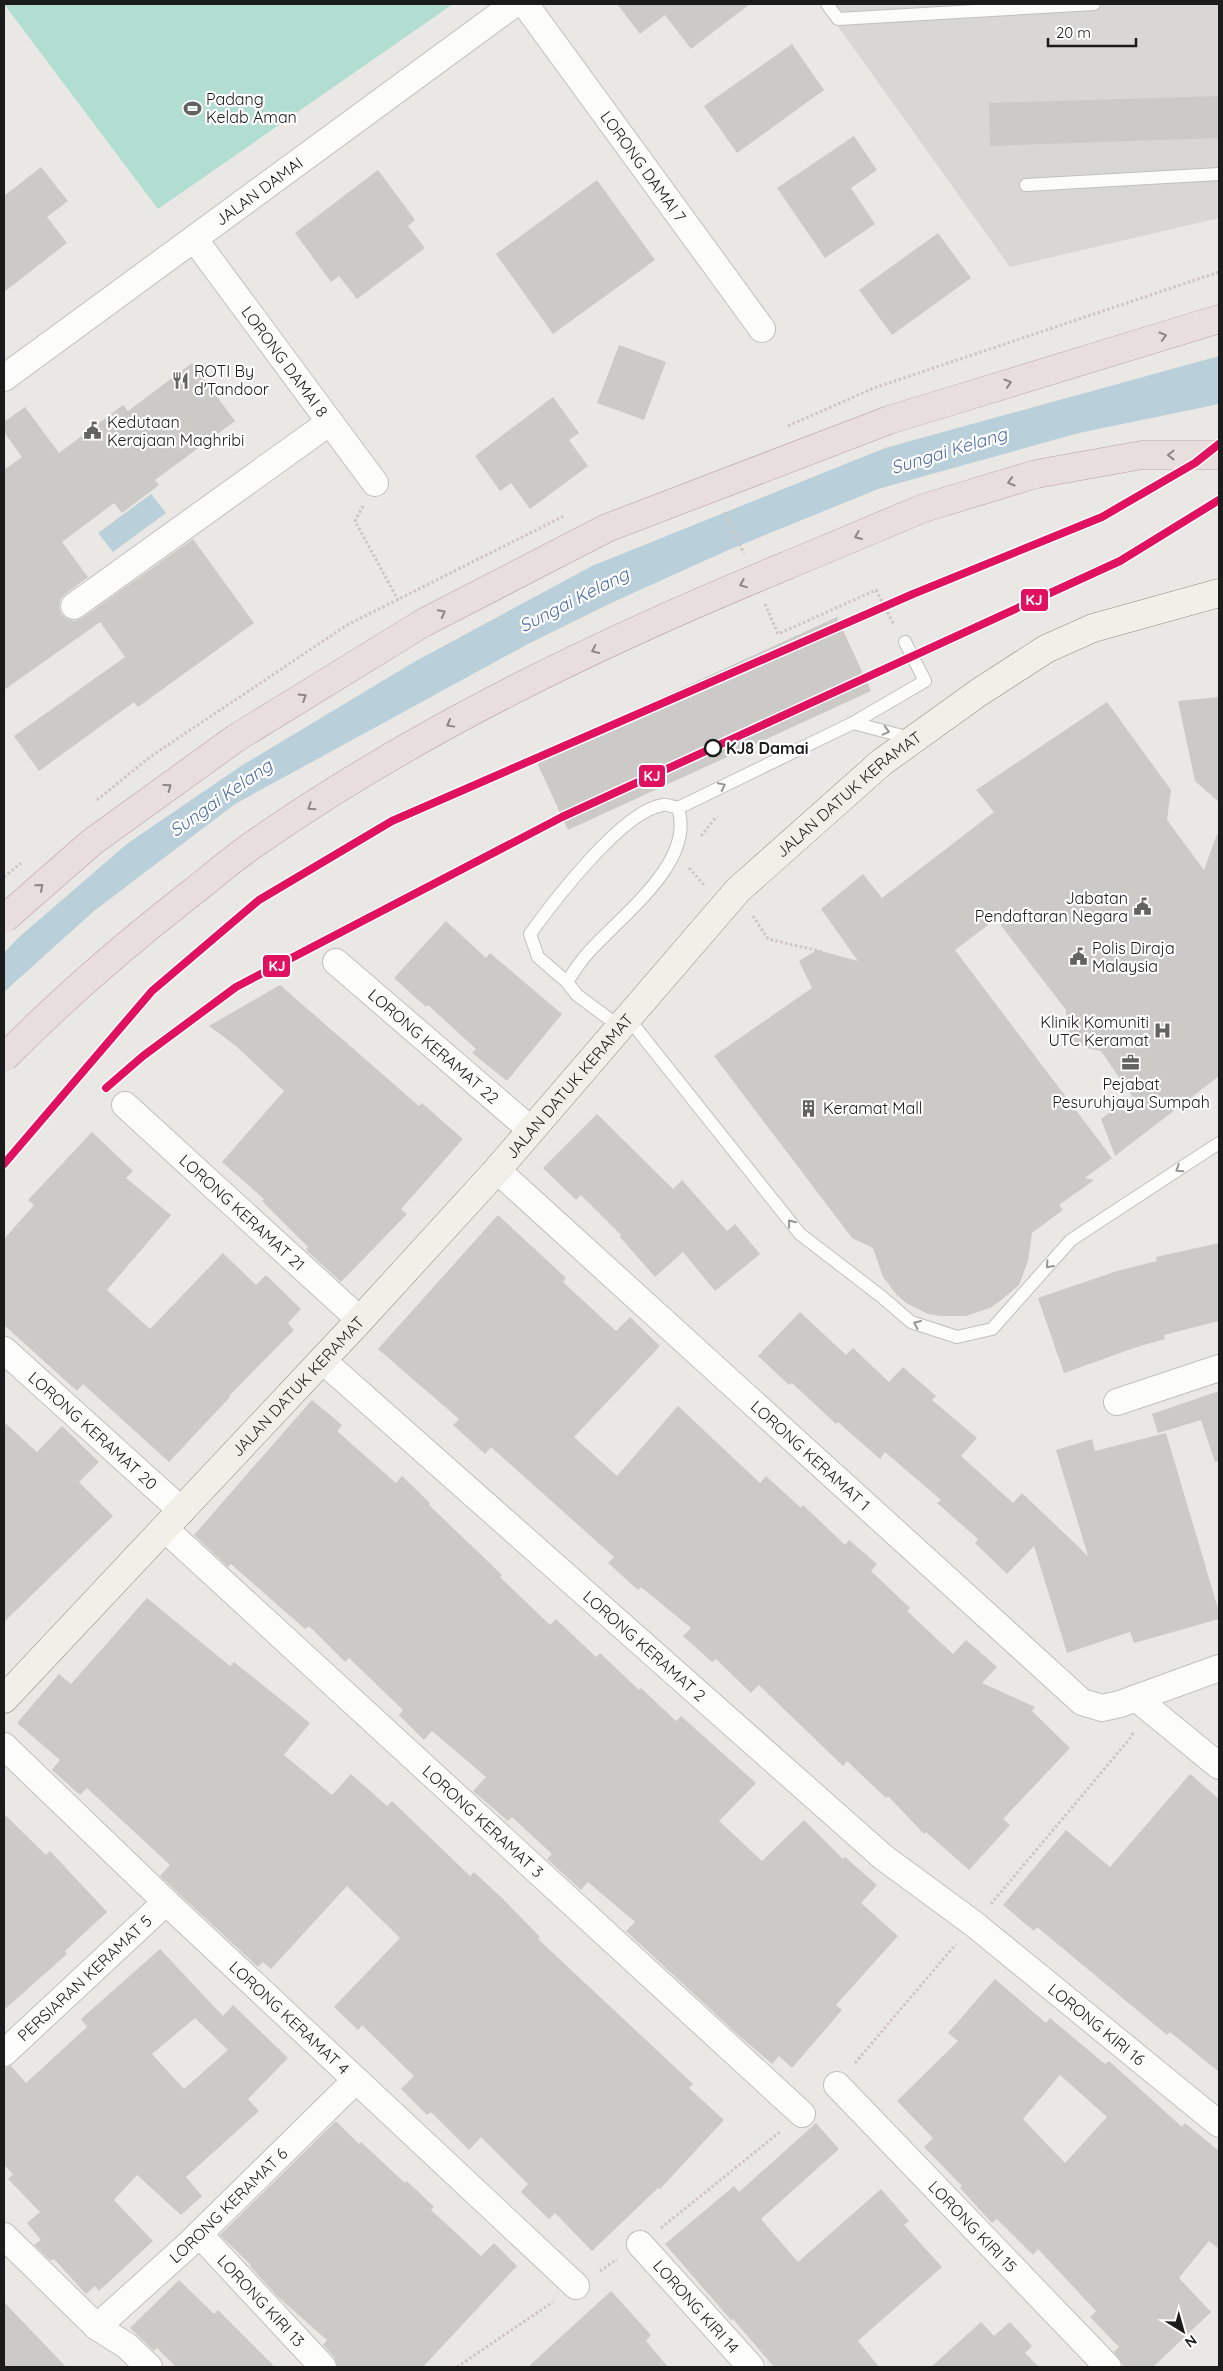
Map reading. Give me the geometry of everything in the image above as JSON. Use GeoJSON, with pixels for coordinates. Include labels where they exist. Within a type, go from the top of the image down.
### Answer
{"type":"FeatureCollection","features":[{"type":"Feature","properties":{"kind":"highway"},"geometry":{"type":"LineString","coordinates":[[4,920],[92,842],[236,738],[423,623],[607,528],[888,420],[1219,319]]}},
{"type":"Feature","properties":{"kind":"highway"},"geometry":{"type":"LineString","coordinates":[[4,1058],[133,938],[256,842],[376,765],[522,684],[678,610],[924,508],[1036,474],[1142,456],[1219,455]]}},
{"type":"Feature","properties":{"kind":"street","name":"JALAN DAMAI"},"geometry":{"type":"LineString","coordinates":[[4,378],[195,240],[514,4]]}},
{"type":"Feature","properties":{"kind":"street","name":"LORONG DAMAI 7"},"geometry":{"type":"LineString","coordinates":[[525,4],[762,329]]}},
{"type":"Feature","properties":{"kind":"street","name":"LORONG DAMAI 8"},"geometry":{"type":"LineString","coordinates":[[195,240],[374,483]]}},
{"type":"Feature","properties":{"kind":"street"},"geometry":{"type":"LineString","coordinates":[[74,606],[330,422]]}},
{"type":"Feature","properties":{"kind":"street","name":"JALAN DATUK KERAMAT"},"geometry":{"type":"LineString","coordinates":[[4,1698],[360,1320],[497,1170],[738,890],[882,762],[978,693],[1046,650],[1093,628],[1219,593]]}},
{"type":"Feature","properties":{"kind":"street","name":"LORONG KERAMAT 22"},"geometry":{"type":"LineString","coordinates":[[336,962],[531,1130]]}},
{"type":"Feature","properties":{"kind":"street","name":"LORONG KERAMAT 21"},"geometry":{"type":"LineString","coordinates":[[125,1106],[360,1320]]}},
{"type":"Feature","properties":{"kind":"street","name":"LORONG KERAMAT 1"},"geometry":{"type":"LineString","coordinates":[[497,1170],[1082,1702],[1102,1708],[1136,1698],[1219,1668]]}},
{"type":"Feature","properties":{"kind":"street","name":"LORONG KERAMAT 20"},"geometry":{"type":"LineString","coordinates":[[4,1350],[173,1520]]}},
{"type":"Feature","properties":{"kind":"street","name":"LORONG KERAMAT 2"},"geometry":{"type":"LineString","coordinates":[[322,1360],[883,1857],[974,1924]]}},
{"type":"Feature","properties":{"kind":"street"},"geometry":{"type":"LineString","coordinates":[[1117,1402],[1219,1368]]}},
{"type":"Feature","properties":{"kind":"street","name":"LORONG KERAMAT 3"},"geometry":{"type":"LineString","coordinates":[[173,1520],[802,2114]]}},
{"type":"Feature","properties":{"kind":"street"},"geometry":{"type":"LineString","coordinates":[[1136,1698],[1219,1766]]}},
{"type":"Feature","properties":{"kind":"street","name":"LORONG KERAMAT 4"},"geometry":{"type":"LineString","coordinates":[[4,1746],[166,1902],[576,2286]]}},
{"type":"Feature","properties":{"kind":"street","name":"PERSIARAN KERAMAT 5"},"geometry":{"type":"LineString","coordinates":[[4,2053],[166,1902]]}},
{"type":"Feature","properties":{"kind":"street","name":"LORONG KIRI 16"},"geometry":{"type":"LineString","coordinates":[[974,1924],[1219,2124]]}},
{"type":"Feature","properties":{"kind":"street","name":"LORONG KERAMAT 6"},"geometry":{"type":"LineString","coordinates":[[97,2327],[199,2234],[356,2080]]}},
{"type":"Feature","properties":{"kind":"street","name":"LORONG KIRI 15"},"geometry":{"type":"LineString","coordinates":[[837,2085],[1108,2367]]}},
{"type":"Feature","properties":{"kind":"street","name":"LORONG KIRI 13"},"geometry":{"type":"LineString","coordinates":[[199,2234],[323,2367]]}},
{"type":"Feature","properties":{"kind":"street"},"geometry":{"type":"LineString","coordinates":[[4,2236],[97,2327],[127,2346],[149,2367]]}},
{"type":"Feature","properties":{"kind":"street","name":"LORONG KIRI 14"},"geometry":{"type":"LineString","coordinates":[[640,2244],[751,2367]]}},
{"type":"Feature","properties":{"kind":"lane"},"geometry":{"type":"LineString","coordinates":[[827,4],[838,19],[1094,4]]}},
{"type":"Feature","properties":{"kind":"lane"},"geometry":{"type":"LineString","coordinates":[[1026,185],[1219,174]]}},
{"type":"Feature","properties":{"kind":"lane"},"geometry":{"type":"LineString","coordinates":[[905,642],[925,681],[853,723],[678,808],[663,805],[628,821],[597,852],[530,934],[538,957],[566,982],[577,995],[624,1023],[800,1234],[882,1297],[911,1322],[957,1337],[992,1329],[1071,1240],[1219,1143]]}},
{"type":"Feature","properties":{"kind":"lane"},"geometry":{"type":"LineString","coordinates":[[853,723],[915,739]]}},
{"type":"Feature","properties":{"kind":"lane"},"geometry":{"type":"LineString","coordinates":[[566,982],[586,955],[658,880],[674,854],[681,835],[681,818],[678,808]]}},
{"type":"Feature","properties":{"kind":"path"},"geometry":{"type":"LineString","coordinates":[[374,483],[355,521],[398,600]]}},
{"type":"Feature","properties":{"kind":"path"},"geometry":{"type":"LineString","coordinates":[[724,510],[747,563]]}},
{"type":"Feature","properties":{"kind":"path"},"geometry":{"type":"LineString","coordinates":[[763,598],[778,634],[876,590],[888,616]]}},
{"type":"Feature","properties":{"kind":"path"},"geometry":{"type":"LineString","coordinates":[[738,890],[768,939],[824,952]]}},
{"type":"Feature","properties":{"kind":"shaded area"},"geometry":{"type":"Polygon","coordinates":[[[822,4],[1219,4],[1219,218],[1010,267],[822,4]]]}},
{"type":"Feature","properties":{"kind":"green space","name":"Padang Kelab Aman"},"geometry":{"type":"Polygon","coordinates":[[[4,4],[453,4],[158,209],[4,4]]]}},
{"type":"Feature","properties":{"kind":"water","name":"Sungai Kelang"},"geometry":{"type":"Polygon","coordinates":[[[1219,356],[1219,404],[1079,433],[878,489],[726,551],[609,604],[528,644],[235,804],[94,911],[4,992],[4,953],[18,938],[128,843],[241,766],[414,662],[592,566],[885,448],[1219,356]]]}},
{"type":"Feature","properties":{"kind":"water"},"geometry":{"type":"Polygon","coordinates":[[[151,494],[166,513],[113,552],[98,533],[151,494]]]}},
{"type":"Feature","properties":{"kind":"building"},"geometry":{"type":"Polygon","coordinates":[[[617,4],[750,4],[691,49],[665,15],[640,34],[617,4]]]}},
{"type":"Feature","properties":{"kind":"building"},"geometry":{"type":"Polygon","coordinates":[[[792,44],[824,90],[737,153],[704,106],[792,44]]]}},
{"type":"Feature","properties":{"kind":"building"},"geometry":{"type":"Polygon","coordinates":[[[1219,96],[1219,138],[990,146],[989,103],[1219,96]]]}},
{"type":"Feature","properties":{"kind":"building"},"geometry":{"type":"Polygon","coordinates":[[[854,136],[877,170],[851,188],[875,224],[825,258],[777,188],[854,136]]]}},
{"type":"Feature","properties":{"kind":"building"},"geometry":{"type":"Polygon","coordinates":[[[41,167],[68,201],[47,217],[67,243],[4,292],[4,196],[41,167]]]}},
{"type":"Feature","properties":{"kind":"building"},"geometry":{"type":"Polygon","coordinates":[[[378,170],[415,220],[408,226],[425,248],[357,299],[339,276],[331,282],[295,233],[378,170]]]}},
{"type":"Feature","properties":{"kind":"building"},"geometry":{"type":"Polygon","coordinates":[[[597,180],[655,260],[553,334],[496,254],[597,180]]]}},
{"type":"Feature","properties":{"kind":"building"},"geometry":{"type":"Polygon","coordinates":[[[938,233],[971,278],[892,335],[859,290],[938,233]]]}},
{"type":"Feature","properties":{"kind":"building"},"geometry":{"type":"Polygon","coordinates":[[[619,345],[666,362],[644,420],[597,403],[619,345]]]}},
{"type":"Feature","properties":{"kind":"building"},"geometry":{"type":"Polygon","coordinates":[[[192,363],[235,421],[155,480],[159,485],[122,513],[114,503],[62,542],[88,577],[65,594],[60,600],[59,608],[62,615],[67,619],[75,621],[82,618],[193,539],[254,623],[138,707],[134,702],[39,771],[14,736],[125,657],[100,622],[4,690],[4,470],[22,457],[4,432],[4,422],[25,407],[59,453],[123,405],[128,411],[192,363]]]}},
{"type":"Feature","properties":{"kind":"building"},"geometry":{"type":"Polygon","coordinates":[[[553,397],[579,433],[569,440],[588,466],[530,509],[511,483],[500,491],[475,456],[553,397]]]}},
{"type":"Feature","properties":{"kind":"building","name":"KJ8 Damai"},"geometry":{"type":"Polygon","coordinates":[[[837,617],[871,691],[568,830],[534,756],[837,617]]]}},
{"type":"Feature","properties":{"kind":"building"},"geometry":{"type":"Polygon","coordinates":[[[1219,697],[1219,802],[1195,781],[1178,701],[1219,697]]]}},
{"type":"Feature","properties":{"kind":"building"},"geometry":{"type":"Polygon","coordinates":[[[1107,702],[1171,790],[1167,820],[1204,870],[1217,834],[1219,834],[1219,1076],[1115,1156],[1101,1119],[1132,1096],[1101,1051],[1086,1048],[1072,1040],[1066,1024],[1066,1010],[996,919],[955,950],[1112,1158],[1085,1178],[1094,1180],[1059,1205],[1063,1210],[1032,1233],[1028,1261],[1019,1285],[990,1308],[966,1316],[928,1314],[906,1303],[896,1294],[883,1277],[873,1248],[852,1238],[714,1056],[812,988],[799,961],[817,950],[858,961],[821,909],[863,874],[882,898],[994,812],[976,790],[1107,702]]]}},
{"type":"Feature","properties":{"kind":"building"},"geometry":{"type":"Polygon","coordinates":[[[446,921],[486,958],[490,953],[562,1014],[507,1081],[472,1053],[476,1049],[428,1005],[426,1007],[394,978],[446,921]]]}},
{"type":"Feature","properties":{"kind":"building"},"geometry":{"type":"Polygon","coordinates":[[[280,985],[419,1106],[422,1103],[463,1139],[401,1209],[407,1214],[341,1282],[306,1250],[308,1247],[262,1201],[264,1199],[222,1162],[284,1091],[236,1046],[209,1026],[280,985]]]}},
{"type":"Feature","properties":{"kind":"building"},"geometry":{"type":"Polygon","coordinates":[[[597,1114],[673,1189],[682,1180],[727,1231],[735,1224],[760,1254],[715,1291],[683,1252],[655,1277],[620,1237],[621,1235],[581,1195],[576,1200],[543,1168],[597,1114]]]}},
{"type":"Feature","properties":{"kind":"building"},"geometry":{"type":"Polygon","coordinates":[[[92,1132],[133,1171],[126,1178],[171,1215],[107,1290],[150,1329],[223,1253],[256,1285],[266,1275],[301,1309],[288,1323],[294,1330],[229,1396],[169,1462],[83,1384],[77,1391],[4,1325],[4,1239],[34,1205],[28,1200],[92,1132]]]}},
{"type":"Feature","properties":{"kind":"building"},"geometry":{"type":"Polygon","coordinates":[[[498,1215],[566,1278],[563,1282],[616,1331],[630,1317],[660,1346],[574,1437],[617,1476],[678,1406],[760,1483],[766,1476],[801,1508],[803,1505],[845,1545],[849,1540],[877,1564],[871,1571],[910,1608],[907,1611],[953,1654],[966,1640],[997,1667],[982,1683],[1035,1707],[1032,1711],[1070,1748],[1003,1819],[1010,1825],[969,1870],[926,1832],[924,1834],[888,1796],[886,1798],[847,1761],[843,1766],[759,1685],[751,1693],[716,1659],[712,1662],[683,1636],[691,1628],[641,1587],[638,1590],[608,1563],[614,1557],[491,1447],[485,1454],[453,1425],[459,1419],[378,1349],[498,1215]]]}},
{"type":"Feature","properties":{"kind":"building"},"geometry":{"type":"Polygon","coordinates":[[[1219,1243],[1219,1321],[1164,1335],[1165,1339],[1064,1373],[1038,1298],[1117,1271],[1157,1261],[1156,1257],[1219,1243]]]}},
{"type":"Feature","properties":{"kind":"building"},"geometry":{"type":"Polygon","coordinates":[[[800,1312],[846,1355],[853,1348],[889,1382],[903,1367],[936,1396],[932,1400],[977,1438],[961,1456],[1013,1503],[1022,1493],[1088,1556],[1056,1450],[1092,1439],[1095,1451],[1166,1433],[1219,1612],[1219,1619],[1134,1643],[1130,1632],[1067,1653],[1034,1546],[1007,1574],[975,1543],[978,1539],[937,1503],[941,1500],[885,1452],[880,1459],[838,1422],[836,1424],[792,1383],[789,1385],[758,1356],[800,1312]]]}},
{"type":"Feature","properties":{"kind":"building"},"geometry":{"type":"Polygon","coordinates":[[[1219,1391],[1219,1461],[1215,1462],[1201,1420],[1158,1433],[1152,1414],[1219,1391]]]}},
{"type":"Feature","properties":{"kind":"building"},"geometry":{"type":"Polygon","coordinates":[[[312,1400],[342,1425],[337,1431],[396,1483],[402,1476],[430,1503],[429,1505],[502,1575],[500,1577],[550,1625],[556,1619],[596,1657],[600,1653],[639,1690],[641,1688],[676,1721],[681,1716],[756,1783],[719,1821],[762,1861],[804,1820],[843,1859],[845,1857],[877,1885],[861,1903],[898,1936],[836,2005],[842,2010],[792,2068],[779,2056],[772,2064],[736,2033],[626,1931],[635,1922],[588,1882],[581,1890],[547,1859],[552,1854],[512,1817],[508,1821],[473,1791],[486,1777],[432,1731],[424,1740],[399,1715],[403,1710],[349,1658],[345,1662],[309,1626],[305,1629],[231,1564],[228,1567],[194,1535],[312,1400]]]}},
{"type":"Feature","properties":{"kind":"building"},"geometry":{"type":"Polygon","coordinates":[[[4,1422],[37,1452],[62,1426],[99,1462],[79,1482],[113,1516],[4,1622],[4,1422]]]}},
{"type":"Feature","properties":{"kind":"building"},"geometry":{"type":"Polygon","coordinates":[[[147,1598],[230,1666],[234,1662],[310,1723],[284,1755],[332,1795],[351,1774],[387,1806],[392,1801],[470,1876],[474,1872],[503,1899],[540,1937],[538,1939],[693,2084],[689,2088],[724,2120],[660,2189],[658,2188],[592,2251],[555,2213],[549,2219],[521,2192],[528,2184],[481,2137],[469,2150],[431,2112],[427,2115],[401,2089],[414,2076],[362,2025],[358,2030],[334,2007],[400,1938],[347,1886],[271,1969],[263,1962],[258,1967],[160,1876],[170,1865],[87,1788],[80,1795],[52,1770],[60,1760],[17,1723],[59,1674],[71,1684],[147,1598]]]}},
{"type":"Feature","properties":{"kind":"building"},"geometry":{"type":"Polygon","coordinates":[[[1190,1774],[1219,1799],[1219,2072],[1170,2032],[1167,2035],[1037,1927],[1034,1931],[1003,1905],[1066,1830],[1110,1867],[1190,1774]]]}},
{"type":"Feature","properties":{"kind":"building"},"geometry":{"type":"Polygon","coordinates":[[[4,1814],[46,1855],[50,1851],[107,1912],[65,1951],[67,1954],[4,2010],[4,1814]]]}},
{"type":"Feature","properties":{"kind":"building"},"geometry":{"type":"Polygon","coordinates":[[[160,1949],[223,2016],[233,2005],[288,2058],[248,2099],[259,2111],[186,2177],[202,2196],[181,2215],[137,2175],[114,2200],[153,2241],[99,2291],[95,2286],[86,2294],[54,2259],[51,2261],[34,2245],[41,2240],[27,2223],[40,2212],[8,2179],[13,2174],[4,2165],[4,2068],[11,2066],[26,2083],[87,2027],[81,2019],[160,1949]],[[195,2018],[152,2054],[184,2089],[228,2050],[195,2018]]]}},
{"type":"Feature","properties":{"kind":"building"},"geometry":{"type":"Polygon","coordinates":[[[995,1979],[1046,2023],[1050,2018],[1105,2064],[1109,2061],[1182,2127],[1185,2123],[1219,2151],[1219,2249],[1209,2241],[1179,2278],[1211,2312],[1153,2367],[1124,2367],[1114,2352],[1119,2347],[1090,2317],[1096,2311],[1038,2249],[1033,2255],[997,2219],[992,2223],[960,2188],[962,2186],[924,2147],[933,2138],[897,2101],[958,2041],[948,2033],[995,1979]],[[1060,2075],[1023,2119],[1065,2163],[1107,2117],[1060,2075]]]}},
{"type":"Feature","properties":{"kind":"building"},"geometry":{"type":"Polygon","coordinates":[[[336,2121],[359,2144],[361,2142],[405,2183],[407,2181],[434,2207],[431,2210],[481,2256],[494,2243],[517,2266],[423,2367],[338,2367],[334,2357],[323,2345],[327,2340],[278,2297],[251,2265],[220,2235],[336,2121]]]}},
{"type":"Feature","properties":{"kind":"building"},"geometry":{"type":"Polygon","coordinates":[[[816,2123],[839,2149],[761,2219],[798,2262],[881,2189],[909,2221],[904,2225],[942,2267],[858,2341],[879,2367],[774,2367],[665,2244],[734,2186],[739,2192],[816,2123]]]}},
{"type":"Feature","properties":{"kind":"building"},"geometry":{"type":"Polygon","coordinates":[[[179,2280],[214,2314],[218,2310],[275,2367],[176,2367],[157,2348],[154,2351],[130,2328],[179,2280]]]}},
{"type":"Feature","properties":{"kind":"building"},"geometry":{"type":"Polygon","coordinates":[[[611,2291],[651,2335],[646,2341],[668,2367],[528,2367],[611,2291]]]}},
{"type":"Feature","properties":{"kind":"building"},"geometry":{"type":"Polygon","coordinates":[[[4,2302],[66,2367],[4,2367],[4,2302]]]}},
{"type":"Feature","properties":{"kind":"building"},"geometry":{"type":"Polygon","coordinates":[[[981,2322],[994,2336],[1010,2322],[1032,2346],[1025,2353],[1039,2367],[931,2367],[981,2322]]]}},
{"type":"Feature","properties":{"kind":"transit line","name":"KJ"},"geometry":{"type":"LineString","coordinates":[[4,1164],[152,991],[259,900],[392,821],[913,594],[1102,517],[1195,463],[1219,444]]}},
{"type":"Feature","properties":{"kind":"transit line","name":"KJ"},"geometry":{"type":"LineString","coordinates":[[106,1088],[143,1056],[236,987],[562,817],[1120,561],[1219,500]]}},
{"type":"Feature","properties":{"kind":"place","name":"Padang Kelab Aman"},"geometry":{"type":"Point","coordinates":[192,108]}},
{"type":"Feature","properties":{"kind":"place","name":"ROTI By d'Tandoor"},"geometry":{"type":"Point","coordinates":[180,380]}},
{"type":"Feature","properties":{"kind":"place","name":"Kedutaan Kerajaan Maghribi"},"geometry":{"type":"Point","coordinates":[93,431]}},
{"type":"Feature","properties":{"kind":"place","name":"KJ8 Damai"},"geometry":{"type":"Point","coordinates":[713,748]}},
{"type":"Feature","properties":{"kind":"place","name":"Jabatan Pendaftaran Negara"},"geometry":{"type":"Point","coordinates":[1142,907]}},
{"type":"Feature","properties":{"kind":"place","name":"Polis Diraja Malaysia"},"geometry":{"type":"Point","coordinates":[1078,957]}},
{"type":"Feature","properties":{"kind":"place","name":"Klinik Komuniti UTC Keramat"},"geometry":{"type":"Point","coordinates":[1163,1031]}},
{"type":"Feature","properties":{"kind":"place","name":"Pejabat Pesuruhjaya Sumpah"},"geometry":{"type":"Point","coordinates":[1131,1063]}},
{"type":"Feature","properties":{"kind":"place","name":"Keramat Mall"},"geometry":{"type":"Point","coordinates":[809,1108]}}]}
